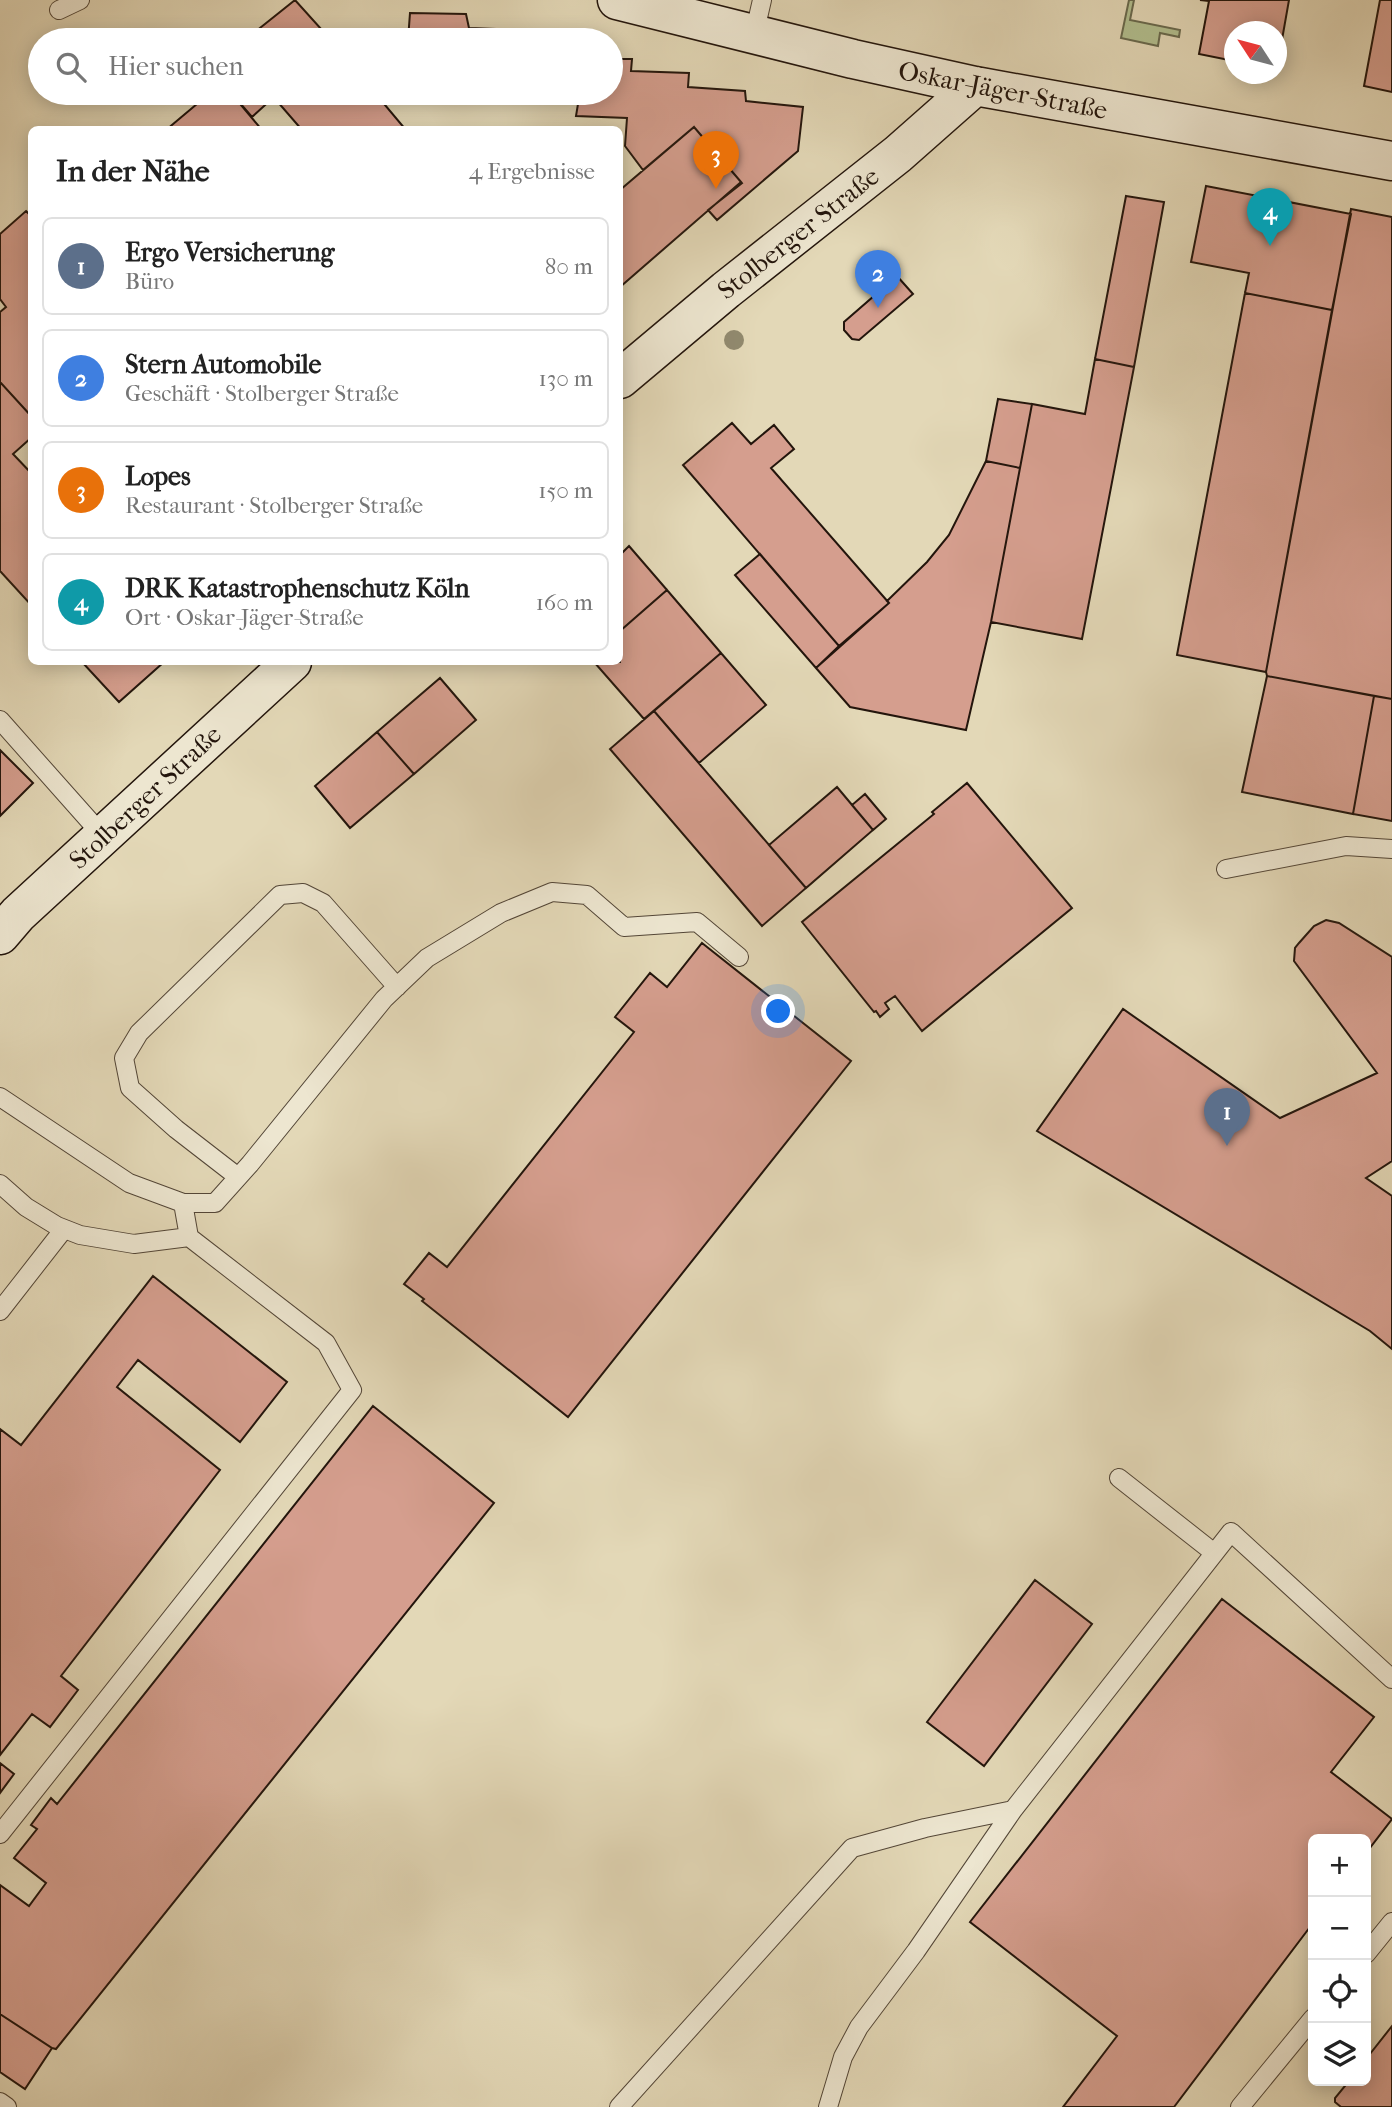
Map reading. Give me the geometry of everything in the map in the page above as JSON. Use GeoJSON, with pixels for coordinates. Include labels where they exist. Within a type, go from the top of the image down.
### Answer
{"type":"FeatureCollection","features":[{"type":"Feature","properties":{"kind":"street","name":"Oskar-Jäger-Straße"},"geometry":{"type":"LineString","coordinates":[[617,0],[758,18],[975,86],[1392,161]]}},
{"type":"Feature","properties":{"kind":"street","name":"Stolberger Straße"},"geometry":{"type":"LineString","coordinates":[[623,376],[726,290],[890,160],[975,86]]}},
{"type":"Feature","properties":{"kind":"street","name":"Stolberger Straße"},"geometry":{"type":"LineString","coordinates":[[0,934],[18,914],[289,665]]}},
{"type":"Feature","properties":{"kind":"lane"},"geometry":{"type":"LineString","coordinates":[[61,0],[59,10],[80,0]]}},
{"type":"Feature","properties":{"kind":"lane"},"geometry":{"type":"LineString","coordinates":[[0,720],[103,836]]}},
{"type":"Feature","properties":{"kind":"lane"},"geometry":{"type":"LineString","coordinates":[[1226,869],[1346,846],[1392,849]]}},
{"type":"Feature","properties":{"kind":"lane"},"geometry":{"type":"LineString","coordinates":[[0,1097],[129,1183],[183,1203],[215,1203],[384,999],[427,958],[501,913],[552,892],[587,895],[624,927],[697,922],[739,957]]}},
{"type":"Feature","properties":{"kind":"lane"},"geometry":{"type":"LineString","coordinates":[[238,1177],[176,1129],[130,1088],[124,1058],[139,1033],[280,895],[303,893],[323,903],[397,986]]}},
{"type":"Feature","properties":{"kind":"lane"},"geometry":{"type":"LineString","coordinates":[[0,1184],[26,1207],[80,1235],[134,1244],[189,1237]]}},
{"type":"Feature","properties":{"kind":"lane"},"geometry":{"type":"LineString","coordinates":[[0,1834],[352,1390],[326,1343],[189,1237],[183,1203]]}},
{"type":"Feature","properties":{"kind":"lane"},"geometry":{"type":"LineString","coordinates":[[0,1311],[64,1229]]}},
{"type":"Feature","properties":{"kind":"lane"},"geometry":{"type":"LineString","coordinates":[[1119,1478],[1213,1552]]}},
{"type":"Feature","properties":{"kind":"lane"},"geometry":{"type":"LineString","coordinates":[[828,2107],[843,2057],[859,2027],[916,1951],[1013,1810],[1231,1532],[1392,1679]]}},
{"type":"Feature","properties":{"kind":"lane"},"geometry":{"type":"LineString","coordinates":[[619,2107],[852,1848],[925,1828],[1013,1810]]}},
{"type":"Feature","properties":{"kind":"lane"},"geometry":{"type":"LineString","coordinates":[[1371,1948],[1392,1923]]}},
{"type":"Feature","properties":{"kind":"lane"},"geometry":{"type":"LineString","coordinates":[[1240,2107],[1309,2023]]}},
{"type":"Feature","properties":{"kind":"lane"},"geometry":{"type":"LineString","coordinates":[[0,2102],[7,2107]]}},
{"type":"Feature","properties":{"kind":"green space"},"geometry":{"type":"Polygon","coordinates":[[[1129,0],[1134,0],[1130,20],[1180,30],[1179,37],[1160,33],[1158,46],[1121,38],[1129,0]]]}},
{"type":"Feature","properties":{"kind":"building"},"geometry":{"type":"Polygon","coordinates":[[[295,0],[320,28],[260,28],[295,0]]]}},
{"type":"Feature","properties":{"kind":"building"},"geometry":{"type":"Polygon","coordinates":[[[1200,0],[1289,0],[1285,21],[1224,21],[1224,59],[1199,54],[1209,1],[1200,0]]]}},
{"type":"Feature","properties":{"kind":"building"},"geometry":{"type":"Polygon","coordinates":[[[1380,0],[1392,0],[1392,92],[1364,86],[1380,0]]]}},
{"type":"Feature","properties":{"kind":"building"},"geometry":{"type":"Polygon","coordinates":[[[410,13],[466,14],[469,28],[409,28],[410,13]]]}},
{"type":"Feature","properties":{"kind":"building"},"geometry":{"type":"Polygon","coordinates":[[[623,59],[632,59],[631,71],[689,73],[688,87],[745,91],[746,101],[803,107],[798,151],[717,220],[708,210],[742,183],[694,127],[643,170],[625,146],[627,118],[576,116],[578,105],[623,105],[623,59]]]}},
{"type":"Feature","properties":{"kind":"building"},"geometry":{"type":"Polygon","coordinates":[[[196,105],[241,105],[259,126],[171,126],[196,105]]]}},
{"type":"Feature","properties":{"kind":"building"},"geometry":{"type":"Polygon","coordinates":[[[242,105],[265,105],[252,117],[242,105]]]}},
{"type":"Feature","properties":{"kind":"building"},"geometry":{"type":"Polygon","coordinates":[[[280,105],[385,105],[403,126],[299,126],[280,105]]]}},
{"type":"Feature","properties":{"kind":"building"},"geometry":{"type":"Polygon","coordinates":[[[694,127],[741,182],[623,284],[623,187],[694,127]]]}},
{"type":"Feature","properties":{"kind":"building"},"geometry":{"type":"Polygon","coordinates":[[[1206,186],[1351,214],[1332,310],[1245,293],[1249,273],[1191,262],[1206,186]]]}},
{"type":"Feature","properties":{"kind":"building"},"geometry":{"type":"Polygon","coordinates":[[[1126,196],[1164,202],[1134,367],[1095,359],[1126,196]]]}},
{"type":"Feature","properties":{"kind":"building"},"geometry":{"type":"Polygon","coordinates":[[[1351,209],[1392,217],[1392,699],[1267,676],[1266,672],[1351,209]]]}},
{"type":"Feature","properties":{"kind":"building"},"geometry":{"type":"Polygon","coordinates":[[[26,211],[28,213],[28,413],[0,382],[0,312],[6,307],[0,299],[0,234],[26,211]]]}},
{"type":"Feature","properties":{"kind":"building"},"geometry":{"type":"Polygon","coordinates":[[[897,276],[913,294],[859,340],[852,339],[844,330],[844,322],[897,276]]]}},
{"type":"Feature","properties":{"kind":"building"},"geometry":{"type":"Polygon","coordinates":[[[1245,293],[1332,310],[1266,672],[1177,655],[1245,293]]]}},
{"type":"Feature","properties":{"kind":"building"},"geometry":{"type":"Polygon","coordinates":[[[1095,359],[1134,367],[1082,639],[991,622],[1032,404],[1085,414],[1095,359]]]}},
{"type":"Feature","properties":{"kind":"building"},"geometry":{"type":"Polygon","coordinates":[[[0,382],[28,413],[28,441],[13,454],[28,470],[28,602],[0,571],[0,382]]]}},
{"type":"Feature","properties":{"kind":"building"},"geometry":{"type":"Polygon","coordinates":[[[998,399],[1032,404],[1020,468],[986,461],[998,399]]]}},
{"type":"Feature","properties":{"kind":"building"},"geometry":{"type":"Polygon","coordinates":[[[732,423],[751,444],[774,425],[794,449],[771,468],[889,603],[839,646],[683,465],[732,423]]]}},
{"type":"Feature","properties":{"kind":"building"},"geometry":{"type":"Polygon","coordinates":[[[986,461],[1020,468],[991,622],[966,730],[850,707],[816,668],[889,603],[887,601],[927,562],[949,535],[986,461]]]}},
{"type":"Feature","properties":{"kind":"building"},"geometry":{"type":"Polygon","coordinates":[[[629,546],[667,590],[623,628],[623,552],[629,546]]]}},
{"type":"Feature","properties":{"kind":"building"},"geometry":{"type":"Polygon","coordinates":[[[760,554],[839,646],[816,668],[735,575],[760,554]]]}},
{"type":"Feature","properties":{"kind":"building"},"geometry":{"type":"Polygon","coordinates":[[[667,590],[721,653],[644,719],[597,665],[623,665],[623,628],[667,590]]]}},
{"type":"Feature","properties":{"kind":"building"},"geometry":{"type":"Polygon","coordinates":[[[721,653],[766,705],[699,763],[654,711],[721,653]]]}},
{"type":"Feature","properties":{"kind":"building"},"geometry":{"type":"Polygon","coordinates":[[[85,665],[161,665],[119,702],[85,665]]]}},
{"type":"Feature","properties":{"kind":"building"},"geometry":{"type":"Polygon","coordinates":[[[1267,676],[1374,696],[1353,814],[1242,792],[1267,676]]]}},
{"type":"Feature","properties":{"kind":"building"},"geometry":{"type":"Polygon","coordinates":[[[440,678],[476,720],[414,774],[377,732],[440,678]]]}},
{"type":"Feature","properties":{"kind":"building"},"geometry":{"type":"Polygon","coordinates":[[[1374,696],[1392,699],[1392,821],[1353,814],[1374,696]]]}},
{"type":"Feature","properties":{"kind":"building"},"geometry":{"type":"Polygon","coordinates":[[[654,711],[806,888],[762,926],[610,749],[654,711]]]}},
{"type":"Feature","properties":{"kind":"building"},"geometry":{"type":"Polygon","coordinates":[[[377,732],[414,774],[350,828],[315,786],[377,732]]]}},
{"type":"Feature","properties":{"kind":"building"},"geometry":{"type":"Polygon","coordinates":[[[0,750],[33,783],[0,816],[0,750]]]}},
{"type":"Feature","properties":{"kind":"building"},"geometry":{"type":"Polygon","coordinates":[[[967,783],[1072,908],[922,1031],[895,996],[885,1003],[889,1009],[880,1017],[874,1012],[802,922],[934,814],[932,812],[967,783]]]}},
{"type":"Feature","properties":{"kind":"building"},"geometry":{"type":"Polygon","coordinates":[[[837,787],[873,830],[806,888],[769,845],[837,787]]]}},
{"type":"Feature","properties":{"kind":"building"},"geometry":{"type":"Polygon","coordinates":[[[865,794],[886,819],[873,830],[852,805],[865,794]]]}},
{"type":"Feature","properties":{"kind":"building"},"geometry":{"type":"Polygon","coordinates":[[[1326,920],[1339,923],[1392,957],[1392,1161],[1366,1178],[1392,1196],[1392,1349],[1370,1331],[1037,1131],[1123,1009],[1280,1118],[1377,1073],[1294,961],[1295,948],[1314,926],[1326,920]]]}},
{"type":"Feature","properties":{"kind":"building"},"geometry":{"type":"Polygon","coordinates":[[[702,943],[851,1061],[568,1417],[404,1284],[429,1253],[447,1267],[634,1032],[615,1017],[650,973],[667,987],[702,943]]]}},
{"type":"Feature","properties":{"kind":"building"},"geometry":{"type":"Polygon","coordinates":[[[153,1276],[287,1382],[240,1442],[138,1360],[117,1387],[220,1470],[61,1676],[78,1690],[50,1727],[32,1714],[0,1755],[0,1429],[21,1445],[153,1276]]]}},
{"type":"Feature","properties":{"kind":"building"},"geometry":{"type":"Polygon","coordinates":[[[373,1406],[494,1503],[56,2049],[52,2048],[0,2014],[0,1885],[29,1906],[46,1883],[14,1858],[37,1829],[31,1825],[51,1798],[57,1804],[373,1406]]]}},
{"type":"Feature","properties":{"kind":"building"},"geometry":{"type":"Polygon","coordinates":[[[1035,1580],[1092,1624],[984,1766],[927,1722],[1035,1580]]]}},
{"type":"Feature","properties":{"kind":"building"},"geometry":{"type":"Polygon","coordinates":[[[1222,1599],[1374,1717],[1331,1772],[1392,1819],[1371,1846],[1371,1834],[1308,1834],[1308,1930],[1174,2107],[1063,2107],[1117,2036],[970,1922],[1222,1599]]]}},
{"type":"Feature","properties":{"kind":"building"},"geometry":{"type":"Polygon","coordinates":[[[0,1763],[14,1774],[0,1793],[0,1763]]]}},
{"type":"Feature","properties":{"kind":"building"},"geometry":{"type":"Polygon","coordinates":[[[0,2014],[52,2048],[25,2089],[0,2072],[0,2014]]]}},
{"type":"Feature","properties":{"kind":"building"},"geometry":{"type":"Polygon","coordinates":[[[1392,2026],[1392,2107],[1341,2107],[1335,2102],[1335,2098],[1345,2086],[1371,2086],[1371,2053],[1392,2026]]]}},
{"type":"Feature","properties":{"kind":"place","name":"Lopes"},"geometry":{"type":"Point","coordinates":[716,189]}},
{"type":"Feature","properties":{"kind":"place","name":"DRK Katastrophenschutz Köln"},"geometry":{"type":"Point","coordinates":[1270,246]}},
{"type":"Feature","properties":{"kind":"place","name":"Stern Automobile"},"geometry":{"type":"Point","coordinates":[878,308]}},
{"type":"Feature","properties":{"kind":"place","name":"Ergo Versicherung"},"geometry":{"type":"Point","coordinates":[1227,1146]}}]}
